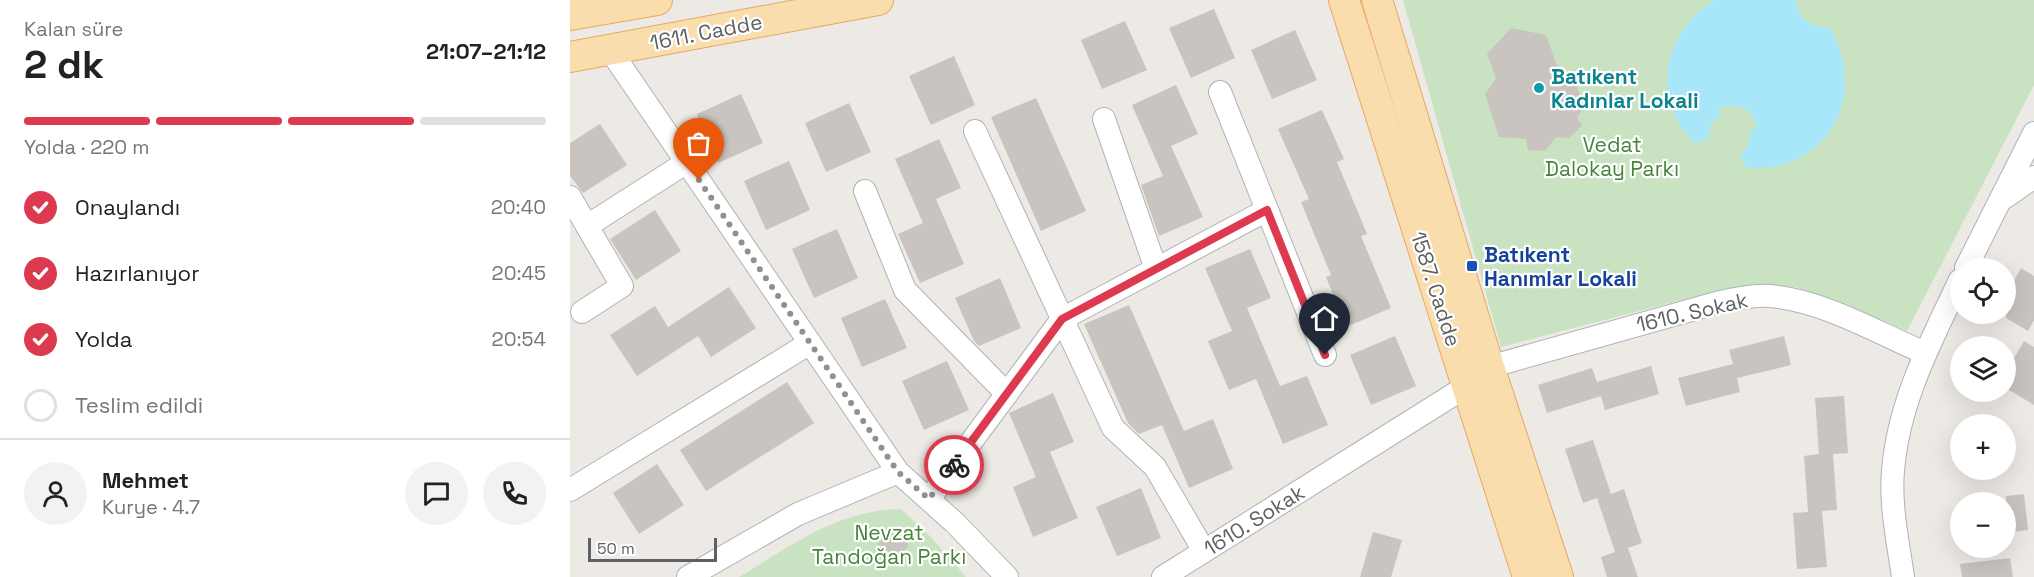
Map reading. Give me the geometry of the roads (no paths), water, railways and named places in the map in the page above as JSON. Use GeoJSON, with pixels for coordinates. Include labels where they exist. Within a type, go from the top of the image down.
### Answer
{"type":"FeatureCollection","features":[{"type":"Feature","properties":{"kind":"main road","name":"1611. Cadde"},"geometry":{"type":"LineString","coordinates":[[583,10],[657,0]]}},
{"type":"Feature","properties":{"kind":"main road","name":"1611. Cadde"},"geometry":{"type":"LineString","coordinates":[[570,57],[878,0]]}},
{"type":"Feature","properties":{"kind":"main road","name":"1587. Cadde"},"geometry":{"type":"LineString","coordinates":[[1344,0],[1528,577]]}},
{"type":"Feature","properties":{"kind":"main road","name":"1587. Cadde"},"geometry":{"type":"LineString","coordinates":[[1377,0],[1489,366],[1558,577]]}},
{"type":"Feature","properties":{"kind":"street"},"geometry":{"type":"LineString","coordinates":[[610,50],[898,472],[929,499],[1007,577]]}},
{"type":"Feature","properties":{"kind":"street"},"geometry":{"type":"LineString","coordinates":[[1220,92],[1325,355]]}},
{"type":"Feature","properties":{"kind":"street"},"geometry":{"type":"LineString","coordinates":[[1104,119],[1156,269]]}},
{"type":"Feature","properties":{"kind":"street"},"geometry":{"type":"LineString","coordinates":[[975,131],[1113,428],[1155,467],[1204,551]]}},
{"type":"Feature","properties":{"kind":"street"},"geometry":{"type":"LineString","coordinates":[[1971,258],[2034,133]]}},
{"type":"Feature","properties":{"kind":"street"},"geometry":{"type":"LineString","coordinates":[[587,226],[687,162]]}},
{"type":"Feature","properties":{"kind":"street"},"geometry":{"type":"LineString","coordinates":[[1998,202],[2034,177]]}},
{"type":"Feature","properties":{"kind":"street"},"geometry":{"type":"LineString","coordinates":[[865,191],[905,290],[1007,394]]}},
{"type":"Feature","properties":{"kind":"street"},"geometry":{"type":"LineString","coordinates":[[570,197],[622,286],[582,312]]}},
{"type":"Feature","properties":{"kind":"street"},"geometry":{"type":"LineString","coordinates":[[929,499],[1062,319],[1267,210]]}},
{"type":"Feature","properties":{"kind":"street","name":"1610. Sokak"},"geometry":{"type":"LineString","coordinates":[[1489,366],[1716,303],[1743,297],[1769,296],[1822,308],[1925,353]]}},
{"type":"Feature","properties":{"kind":"street"},"geometry":{"type":"LineString","coordinates":[[1903,577],[1895,520],[1893,472],[1902,417],[1925,353],[1950,301]]}},
{"type":"Feature","properties":{"kind":"street"},"geometry":{"type":"LineString","coordinates":[[570,490],[810,343]]}},
{"type":"Feature","properties":{"kind":"street","name":"1610. Sokak"},"geometry":{"type":"LineString","coordinates":[[1164,577],[1467,386]]}},
{"type":"Feature","properties":{"kind":"street"},"geometry":{"type":"LineString","coordinates":[[688,577],[798,514],[898,472]]}},
{"type":"Feature","properties":{"kind":"water"},"geometry":{"type":"Polygon","coordinates":[[[1715,0],[1796,0],[1799,12],[1806,21],[1816,26],[1829,27],[1838,46],[1843,65],[1845,84],[1842,103],[1836,121],[1826,137],[1812,150],[1793,161],[1765,168],[1747,168],[1740,155],[1748,147],[1751,130],[1757,127],[1752,115],[1737,106],[1724,106],[1718,109],[1721,115],[1711,123],[1708,139],[1695,143],[1681,126],[1672,107],[1668,87],[1669,67],[1674,48],[1684,29],[1697,13],[1715,0]]]}},
{"type":"Feature","properties":{"kind":"place","name":"Batıkent Kadınlar Lokali"},"geometry":{"type":"Point","coordinates":[1539,88]}},
{"type":"Feature","properties":{"kind":"place","name":"Batıkent Hanımlar Lokali"},"geometry":{"type":"Point","coordinates":[1472,266]}},
{"type":"Feature","properties":{"kind":"park label","name":"Vedat Dalokay Parkı"},"geometry":{"type":"Point","coordinates":[1612,156]}},
{"type":"Feature","properties":{"kind":"park label","name":"Nevzat Tandoğan Parkı"},"geometry":{"type":"Point","coordinates":[889,544]}}]}
